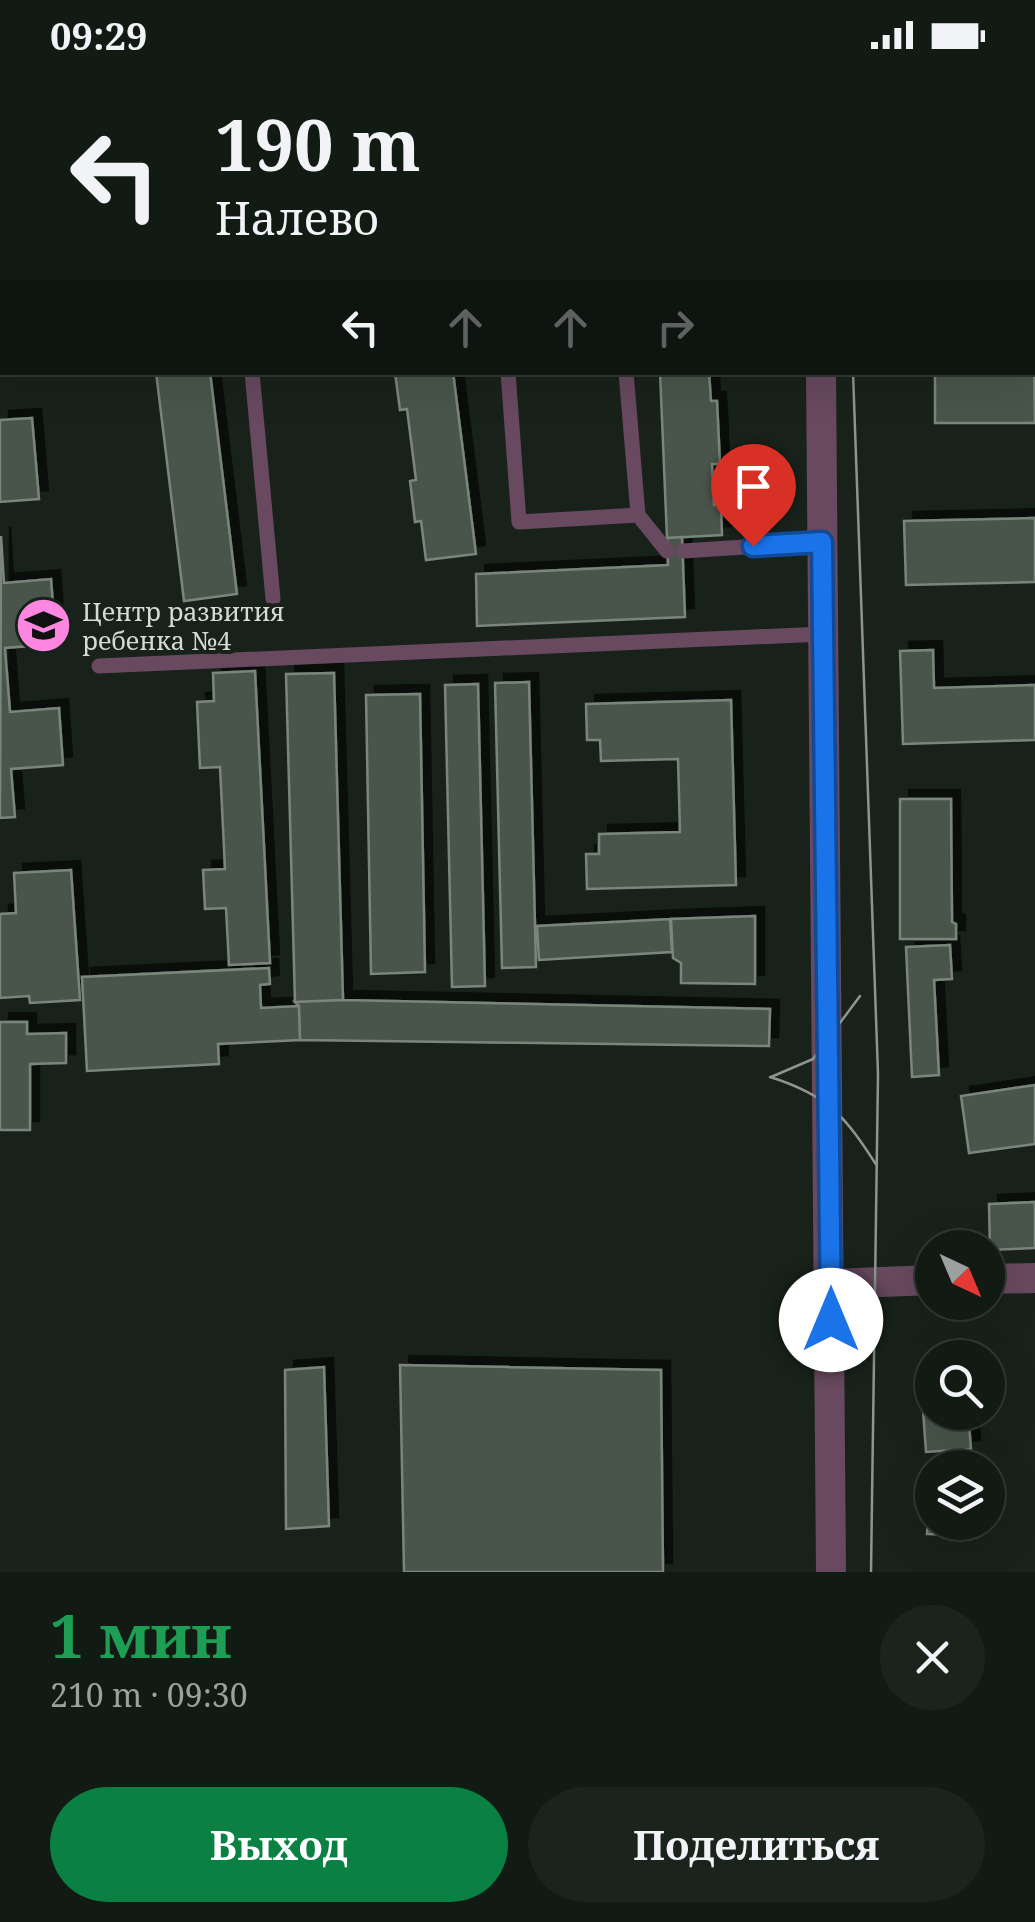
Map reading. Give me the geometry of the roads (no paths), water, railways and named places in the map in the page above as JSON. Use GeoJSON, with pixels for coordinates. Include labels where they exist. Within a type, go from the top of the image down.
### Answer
{"type":"FeatureCollection","features":[{"type":"Feature","properties":{"kind":"street"},"geometry":{"type":"LineString","coordinates":[[821,375],[831,1572]]}},
{"type":"Feature","properties":{"kind":"street"},"geometry":{"type":"LineString","coordinates":[[1005,1278],[1035,1278]]}},
{"type":"Feature","properties":{"kind":"street"},"geometry":{"type":"LineString","coordinates":[[831,1284],[915,1281]]}},
{"type":"Feature","properties":{"kind":"lane"},"geometry":{"type":"LineString","coordinates":[[252,375],[274,599]]}},
{"type":"Feature","properties":{"kind":"lane"},"geometry":{"type":"LineString","coordinates":[[508,375],[519,522],[638,515]]}},
{"type":"Feature","properties":{"kind":"lane"},"geometry":{"type":"LineString","coordinates":[[626,375],[638,515],[675,551],[822,542]]}},
{"type":"Feature","properties":{"kind":"lane"},"geometry":{"type":"LineString","coordinates":[[98,666],[824,634]]}},
{"type":"Feature","properties":{"kind":"tram line"},"geometry":{"type":"LineString","coordinates":[[853,375],[878,1074],[871,1572]]}},
{"type":"Feature","properties":{"kind":"tram line"},"geometry":{"type":"LineString","coordinates":[[771,1077],[813,1059],[860,996]]}},
{"type":"Feature","properties":{"kind":"tram line"},"geometry":{"type":"LineString","coordinates":[[770,1077],[821,1100],[844,1121],[877,1166]]}},
{"type":"Feature","properties":{"kind":"place","name":"Центр развития ребенка №4"},"geometry":{"type":"Point","coordinates":[43,626]}}]}
